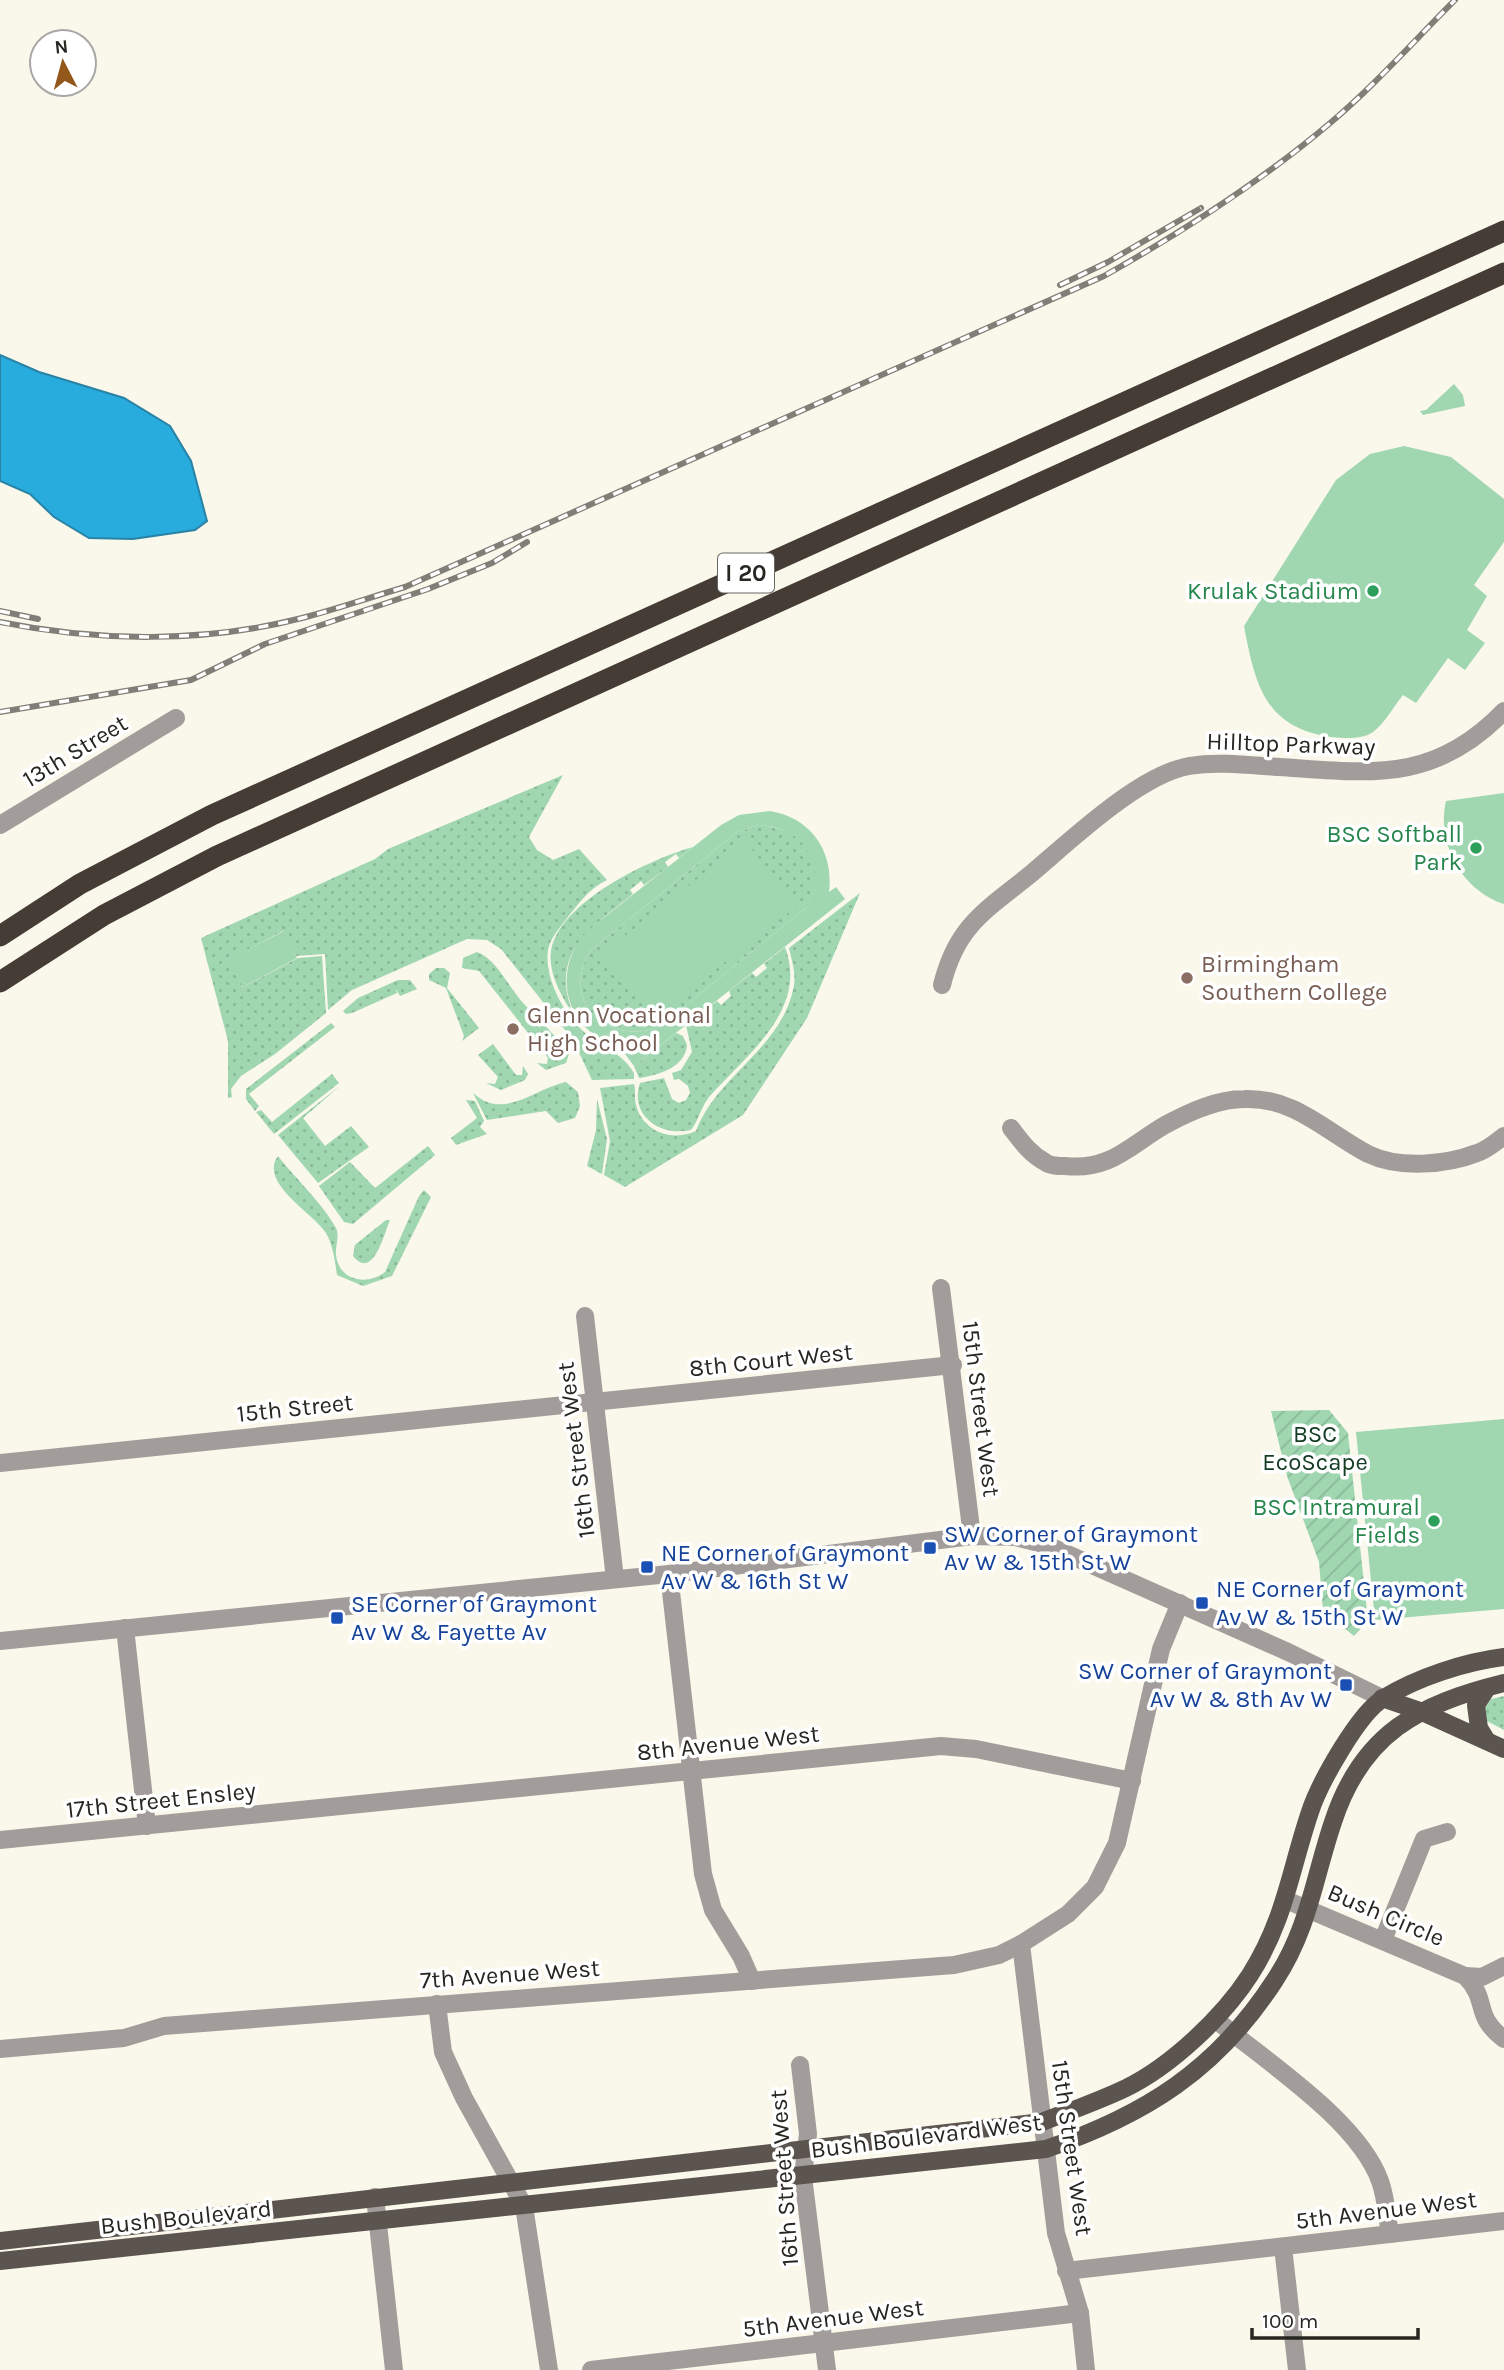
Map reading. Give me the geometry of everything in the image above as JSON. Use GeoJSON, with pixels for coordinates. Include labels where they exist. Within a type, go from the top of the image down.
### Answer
{"type":"FeatureCollection","features":[{"type":"Feature","properties":{"kind":"highway","name":"I 20"},"geometry":{"type":"LineString","coordinates":[[0,936],[80,884],[212,815],[1504,231]]}},
{"type":"Feature","properties":{"kind":"highway","name":"I 20"},"geometry":{"type":"LineString","coordinates":[[0,982],[104,915],[217,856],[1504,273]]}},
{"type":"Feature","properties":{"kind":"main road"},"geometry":{"type":"LineString","coordinates":[[1382,1698],[1438,1674],[1504,1657]]}},
{"type":"Feature","properties":{"kind":"main road"},"geometry":{"type":"LineString","coordinates":[[1420,1711],[1496,1686]]}},
{"type":"Feature","properties":{"kind":"main road"},"geometry":{"type":"LineString","coordinates":[[1487,1741],[1479,1728],[1476,1705],[1496,1686]]}},
{"type":"Feature","properties":{"kind":"main road"},"geometry":{"type":"LineString","coordinates":[[1382,1698],[1420,1711],[1504,1749]]}},
{"type":"Feature","properties":{"kind":"main road","name":"Bush Boulevard West"},"geometry":{"type":"LineString","coordinates":[[375,2197],[1042,2122],[1127,2088],[1161,2067],[1214,2019],[1249,1977],[1269,1942],[1286,1900],[1310,1811],[1326,1774],[1382,1698]]}},
{"type":"Feature","properties":{"kind":"main road","name":"Bush Boulevard West"},"geometry":{"type":"LineString","coordinates":[[377,2221],[1046,2149],[1098,2131],[1147,2106],[1194,2074],[1235,2036],[1276,1978],[1310,1909],[1333,1821],[1349,1783],[1382,1739],[1396,1725],[1420,1711]]}},
{"type":"Feature","properties":{"kind":"main road","name":"Bush Boulevard"},"geometry":{"type":"LineString","coordinates":[[0,2241],[375,2197]]}},
{"type":"Feature","properties":{"kind":"main road","name":"Bush Boulevard"},"geometry":{"type":"LineString","coordinates":[[0,2261],[377,2221]]}},
{"type":"Feature","properties":{"kind":"street","name":"Hilltop Parkway"},"geometry":{"type":"LineString","coordinates":[[942,985],[950,954],[967,927],[1103,813],[1160,775],[1187,766],[1221,763],[1373,772],[1418,767],[1446,756],[1488,728],[1504,711]]}},
{"type":"Feature","properties":{"kind":"street","name":"13th Street"},"geometry":{"type":"LineString","coordinates":[[0,825],[176,718]]}},
{"type":"Feature","properties":{"kind":"street"},"geometry":{"type":"LineString","coordinates":[[1011,1128],[1029,1151],[1047,1164],[1085,1168],[1111,1161],[1165,1125],[1206,1105],[1242,1098],[1266,1099],[1301,1110],[1370,1155],[1405,1163],[1434,1164],[1478,1153],[1504,1136]]}},
{"type":"Feature","properties":{"kind":"street","name":"15th Street West"},"geometry":{"type":"LineString","coordinates":[[941,1288],[953,1365],[972,1536]]}},
{"type":"Feature","properties":{"kind":"street","name":"16th Street West"},"geometry":{"type":"LineString","coordinates":[[585,1316],[615,1579]]}},
{"type":"Feature","properties":{"kind":"street","name":"8th Court West"},"geometry":{"type":"LineString","coordinates":[[595,1402],[953,1365]]}},
{"type":"Feature","properties":{"kind":"street","name":"15th Street"},"geometry":{"type":"LineString","coordinates":[[0,1463],[595,1402]]}},
{"type":"Feature","properties":{"kind":"street"},"geometry":{"type":"LineString","coordinates":[[0,1641],[668,1574],[972,1536],[1015,1537],[1047,1545],[1180,1603],[1382,1698]]}},
{"type":"Feature","properties":{"kind":"street"},"geometry":{"type":"LineString","coordinates":[[668,1574],[703,1874],[713,1910],[741,1956],[752,1981]]}},
{"type":"Feature","properties":{"kind":"street"},"geometry":{"type":"LineString","coordinates":[[1021,1944],[1068,1914],[1095,1887],[1116,1843],[1161,1649],[1180,1603]]}},
{"type":"Feature","properties":{"kind":"street"},"geometry":{"type":"LineString","coordinates":[[125,1628],[147,1826]]}},
{"type":"Feature","properties":{"kind":"street","name":"8th Avenue West"},"geometry":{"type":"LineString","coordinates":[[327,1808],[941,1746],[976,1749],[1132,1780]]}},
{"type":"Feature","properties":{"kind":"street","name":"17th Street Ensley"},"geometry":{"type":"LineString","coordinates":[[0,1840],[327,1808]]}},
{"type":"Feature","properties":{"kind":"street"},"geometry":{"type":"LineString","coordinates":[[1383,1940],[1424,1839],[1447,1832]]}},
{"type":"Feature","properties":{"kind":"street","name":"Bush Circle"},"geometry":{"type":"LineString","coordinates":[[1286,1900],[1465,1976],[1482,1977],[1504,1966]]}},
{"type":"Feature","properties":{"kind":"street","name":"15th Street West"},"geometry":{"type":"LineString","coordinates":[[1021,1944],[1056,2233],[1080,2313],[1086,2370]]}},
{"type":"Feature","properties":{"kind":"street","name":"7th Avenue West"},"geometry":{"type":"LineString","coordinates":[[0,2049],[124,2038],[164,2026],[954,1965],[999,1955],[1021,1944]]}},
{"type":"Feature","properties":{"kind":"street","name":"Bush Circle"},"geometry":{"type":"LineString","coordinates":[[1465,1976],[1477,1988],[1484,2022],[1504,2039]]}},
{"type":"Feature","properties":{"kind":"street"},"geometry":{"type":"LineString","coordinates":[[437,2004],[443,2052],[508,2182],[524,2206],[549,2370]]}},
{"type":"Feature","properties":{"kind":"street"},"geometry":{"type":"LineString","coordinates":[[1214,2019],[1346,2127],[1370,2159],[1381,2182],[1390,2234]]}},
{"type":"Feature","properties":{"kind":"street","name":"16th Street West"},"geometry":{"type":"LineString","coordinates":[[800,2065],[808,2134],[803,2176],[827,2370]]}},
{"type":"Feature","properties":{"kind":"street"},"geometry":{"type":"LineString","coordinates":[[375,2197],[394,2370]]}},
{"type":"Feature","properties":{"kind":"street","name":"5th Avenue West"},"geometry":{"type":"LineString","coordinates":[[1066,2271],[1504,2221]]}},
{"type":"Feature","properties":{"kind":"street"},"geometry":{"type":"LineString","coordinates":[[1283,2247],[1297,2370]]}},
{"type":"Feature","properties":{"kind":"street","name":"5th Avenue West"},"geometry":{"type":"LineString","coordinates":[[591,2370],[1080,2313]]}},
{"type":"Feature","properties":{"kind":"green space"},"geometry":{"type":"Polygon","coordinates":[[[1454,384],[1463,395],[1465,406],[1423,415],[1420,411],[1426,410],[1454,384]]]}},
{"type":"Feature","properties":{"kind":"green space","name":"Krulak Stadium"},"geometry":{"type":"Polygon","coordinates":[[[1404,446],[1451,457],[1504,499],[1504,542],[1474,585],[1487,596],[1467,630],[1485,643],[1465,670],[1448,658],[1416,703],[1403,695],[1369,735],[1341,738],[1308,732],[1291,724],[1266,700],[1253,666],[1244,626],[1336,480],[1370,454],[1404,446]]]}},
{"type":"Feature","properties":{"kind":"green space"},"geometry":{"type":"Polygon","coordinates":[[[563,775],[529,837],[537,850],[553,860],[579,849],[607,880],[584,898],[554,935],[548,950],[549,972],[557,995],[569,1016],[591,1038],[623,1059],[634,1073],[634,1079],[592,1080],[573,1040],[501,949],[487,940],[467,939],[352,990],[328,1010],[325,954],[296,956],[283,931],[230,959],[243,987],[298,958],[322,956],[326,1013],[275,1054],[241,1076],[231,1089],[232,1097],[228,1098],[228,1041],[201,938],[375,859],[388,849],[563,775]]]}},
{"type":"Feature","properties":{"kind":"green space","name":"BSC Softball Park"},"geometry":{"type":"Polygon","coordinates":[[[1504,793],[1504,904],[1489,898],[1465,877],[1449,849],[1444,817],[1446,801],[1504,793]]]}},
{"type":"Feature","properties":{"kind":"green space"},"geometry":{"type":"Polygon","coordinates":[[[770,811],[785,815],[808,829],[817,839],[828,863],[829,892],[836,887],[845,899],[634,1066],[625,1054],[631,1048],[610,1043],[593,1034],[579,1020],[571,1004],[567,986],[568,967],[575,949],[587,931],[721,825],[739,815],[770,811]],[[759,825],[737,832],[590,951],[582,970],[581,987],[585,1002],[593,1015],[606,1025],[622,1030],[640,1031],[659,1027],[808,906],[815,876],[813,862],[800,840],[775,827],[759,825]]]}},
{"type":"Feature","properties":{"kind":"green space"},"geometry":{"type":"Polygon","coordinates":[[[759,825],[789,833],[809,851],[814,862],[815,876],[814,890],[808,906],[659,1027],[640,1031],[622,1030],[606,1025],[593,1015],[585,1002],[581,987],[582,970],[590,951],[737,832],[759,825]]]}},
{"type":"Feature","properties":{"kind":"green space"},"geometry":{"type":"Polygon","coordinates":[[[745,841],[797,906],[653,1018],[602,954],[745,841]]]}},
{"type":"Feature","properties":{"kind":"green space"},"geometry":{"type":"Polygon","coordinates":[[[693,847],[679,858],[676,854],[665,862],[668,867],[644,885],[641,881],[630,890],[633,894],[602,919],[578,944],[566,975],[567,993],[574,1015],[561,993],[552,968],[551,951],[558,933],[588,900],[609,885],[654,861],[693,847]]]}},
{"type":"Feature","properties":{"kind":"green space"},"geometry":{"type":"Polygon","coordinates":[[[860,893],[807,1018],[743,1115],[625,1187],[604,1175],[610,1141],[600,1088],[634,1084],[635,1102],[645,1122],[652,1128],[668,1135],[696,1131],[718,1094],[762,1046],[786,1011],[794,979],[789,948],[860,893]]]}},
{"type":"Feature","properties":{"kind":"green space"},"geometry":{"type":"Polygon","coordinates":[[[284,931],[297,958],[243,987],[229,959],[284,931]]]}},
{"type":"Feature","properties":{"kind":"green space"},"geometry":{"type":"Polygon","coordinates":[[[785,947],[790,970],[788,991],[770,1030],[709,1097],[691,1130],[669,1130],[650,1122],[639,1105],[640,1083],[664,1078],[672,1099],[679,1103],[686,1100],[690,1093],[688,1086],[679,1079],[674,1080],[672,1073],[681,1070],[692,1052],[686,1025],[717,1001],[721,1005],[731,996],[729,991],[752,973],[756,977],[767,968],[764,964],[785,947]]]}},
{"type":"Feature","properties":{"kind":"green space"},"geometry":{"type":"Polygon","coordinates":[[[477,952],[491,961],[519,999],[564,1047],[569,1054],[566,1063],[546,1070],[537,1063],[547,1064],[548,1058],[479,971],[462,968],[463,958],[477,952]]]}},
{"type":"Feature","properties":{"kind":"green space"},"geometry":{"type":"Polygon","coordinates":[[[436,968],[444,968],[450,973],[447,988],[479,1028],[462,1041],[464,1036],[446,988],[429,980],[429,974],[436,968]]]}},
{"type":"Feature","properties":{"kind":"green space"},"geometry":{"type":"Polygon","coordinates":[[[398,980],[410,980],[417,989],[400,996],[396,989],[397,993],[352,1013],[346,1014],[343,1011],[358,998],[398,980]]]}},
{"type":"Feature","properties":{"kind":"green space"},"geometry":{"type":"Polygon","coordinates":[[[331,1023],[335,1027],[249,1094],[259,1106],[255,1111],[246,1099],[246,1089],[331,1023]]]}},
{"type":"Feature","properties":{"kind":"green space"},"geometry":{"type":"Polygon","coordinates":[[[676,1033],[683,1036],[687,1045],[681,1059],[669,1069],[639,1078],[634,1066],[676,1033]]]}},
{"type":"Feature","properties":{"kind":"green space"},"geometry":{"type":"Polygon","coordinates":[[[493,1044],[516,1075],[522,1075],[523,1066],[528,1074],[525,1080],[501,1090],[486,1083],[495,1084],[498,1077],[478,1055],[493,1044]]]}},
{"type":"Feature","properties":{"kind":"green space"},"geometry":{"type":"Polygon","coordinates":[[[332,1074],[339,1083],[274,1134],[256,1112],[261,1110],[272,1122],[332,1074]]]}},
{"type":"Feature","properties":{"kind":"green space"},"geometry":{"type":"Polygon","coordinates":[[[566,1082],[578,1092],[580,1106],[575,1118],[558,1123],[546,1111],[487,1120],[473,1093],[485,1101],[507,1104],[566,1082]]]}},
{"type":"Feature","properties":{"kind":"green space"},"geometry":{"type":"Polygon","coordinates":[[[341,1085],[303,1118],[325,1146],[351,1126],[369,1147],[318,1183],[278,1135],[341,1085]]]}},
{"type":"Feature","properties":{"kind":"green space"},"geometry":{"type":"Polygon","coordinates":[[[597,1099],[607,1139],[602,1174],[587,1166],[596,1130],[597,1099]]]}},
{"type":"Feature","properties":{"kind":"green space"},"geometry":{"type":"Polygon","coordinates":[[[466,1100],[475,1101],[484,1121],[480,1127],[487,1134],[456,1145],[451,1138],[477,1118],[466,1100]]]}},
{"type":"Feature","properties":{"kind":"green space"},"geometry":{"type":"Polygon","coordinates":[[[428,1146],[435,1155],[353,1224],[344,1222],[319,1186],[350,1162],[375,1188],[428,1146]]]}},
{"type":"Feature","properties":{"kind":"green space"},"geometry":{"type":"Polygon","coordinates":[[[278,1156],[336,1228],[336,1255],[342,1271],[362,1280],[385,1272],[419,1196],[424,1190],[431,1197],[392,1276],[363,1286],[337,1275],[326,1233],[290,1198],[276,1177],[274,1166],[278,1156]]]}},
{"type":"Feature","properties":{"kind":"green space"},"geometry":{"type":"Polygon","coordinates":[[[386,1220],[390,1220],[377,1253],[366,1263],[360,1262],[353,1256],[355,1245],[386,1220]]]}},
{"type":"Feature","properties":{"kind":"green space","name":"BSC EcoScape"},"geometry":{"type":"Polygon","coordinates":[[[1329,1410],[1348,1433],[1368,1621],[1354,1636],[1323,1611],[1319,1562],[1287,1476],[1271,1411],[1329,1410]]]}},
{"type":"Feature","properties":{"kind":"green space","name":"BSC Intramural Fields"},"geometry":{"type":"Polygon","coordinates":[[[1504,1419],[1504,1609],[1375,1620],[1356,1432],[1504,1419]]]}},
{"type":"Feature","properties":{"kind":"green space"},"geometry":{"type":"Polygon","coordinates":[[[1504,1696],[1504,1730],[1487,1721],[1485,1708],[1491,1699],[1504,1696]]]}},
{"type":"Feature","properties":{"kind":"water"},"geometry":{"type":"Polygon","coordinates":[[[0,355],[39,372],[124,398],[170,426],[191,461],[207,521],[195,530],[133,539],[89,538],[54,517],[30,494],[0,481],[0,355]]]}},
{"type":"Feature","properties":{"kind":"railway"},"geometry":{"type":"LineString","coordinates":[[0,622],[37,629],[113,636],[190,636],[302,618],[405,587],[1104,276],[1220,205],[1303,146],[1362,94],[1455,0]]}},
{"type":"Feature","properties":{"kind":"railway"},"geometry":{"type":"LineString","coordinates":[[1060,285],[1108,262],[1201,208]]}},
{"type":"Feature","properties":{"kind":"railway"},"geometry":{"type":"LineString","coordinates":[[0,712],[191,680],[265,644],[428,589],[492,563],[527,542]]}},
{"type":"Feature","properties":{"kind":"railway"},"geometry":{"type":"LineString","coordinates":[[0,611],[38,619]]}},
{"type":"Feature","properties":{"kind":"place","name":"Krulak Stadium"},"geometry":{"type":"Point","coordinates":[1373,591]}},
{"type":"Feature","properties":{"kind":"place","name":"BSC Softball Park"},"geometry":{"type":"Point","coordinates":[1476,848]}},
{"type":"Feature","properties":{"kind":"place","name":"Birmingham Southern College"},"geometry":{"type":"Point","coordinates":[1187,978]}},
{"type":"Feature","properties":{"kind":"place","name":"Glenn Vocational High School"},"geometry":{"type":"Point","coordinates":[513,1029]}},
{"type":"Feature","properties":{"kind":"place","name":"BSC Intramural Fields"},"geometry":{"type":"Point","coordinates":[1434,1521]}},
{"type":"Feature","properties":{"kind":"place","name":"SW Corner of Graymont Av W & 15th St W"},"geometry":{"type":"Point","coordinates":[930,1548]}},
{"type":"Feature","properties":{"kind":"place","name":"NE Corner of Graymont Av W & 16th St W"},"geometry":{"type":"Point","coordinates":[647,1567]}},
{"type":"Feature","properties":{"kind":"place","name":"NE Corner of Graymont Av W & 15th St W"},"geometry":{"type":"Point","coordinates":[1202,1603]}},
{"type":"Feature","properties":{"kind":"place","name":"SE Corner of Graymont Av W & Fayette Av"},"geometry":{"type":"Point","coordinates":[337,1618]}},
{"type":"Feature","properties":{"kind":"place","name":"SW Corner of Graymont Av W & 8th Av W"},"geometry":{"type":"Point","coordinates":[1346,1685]}}]}
